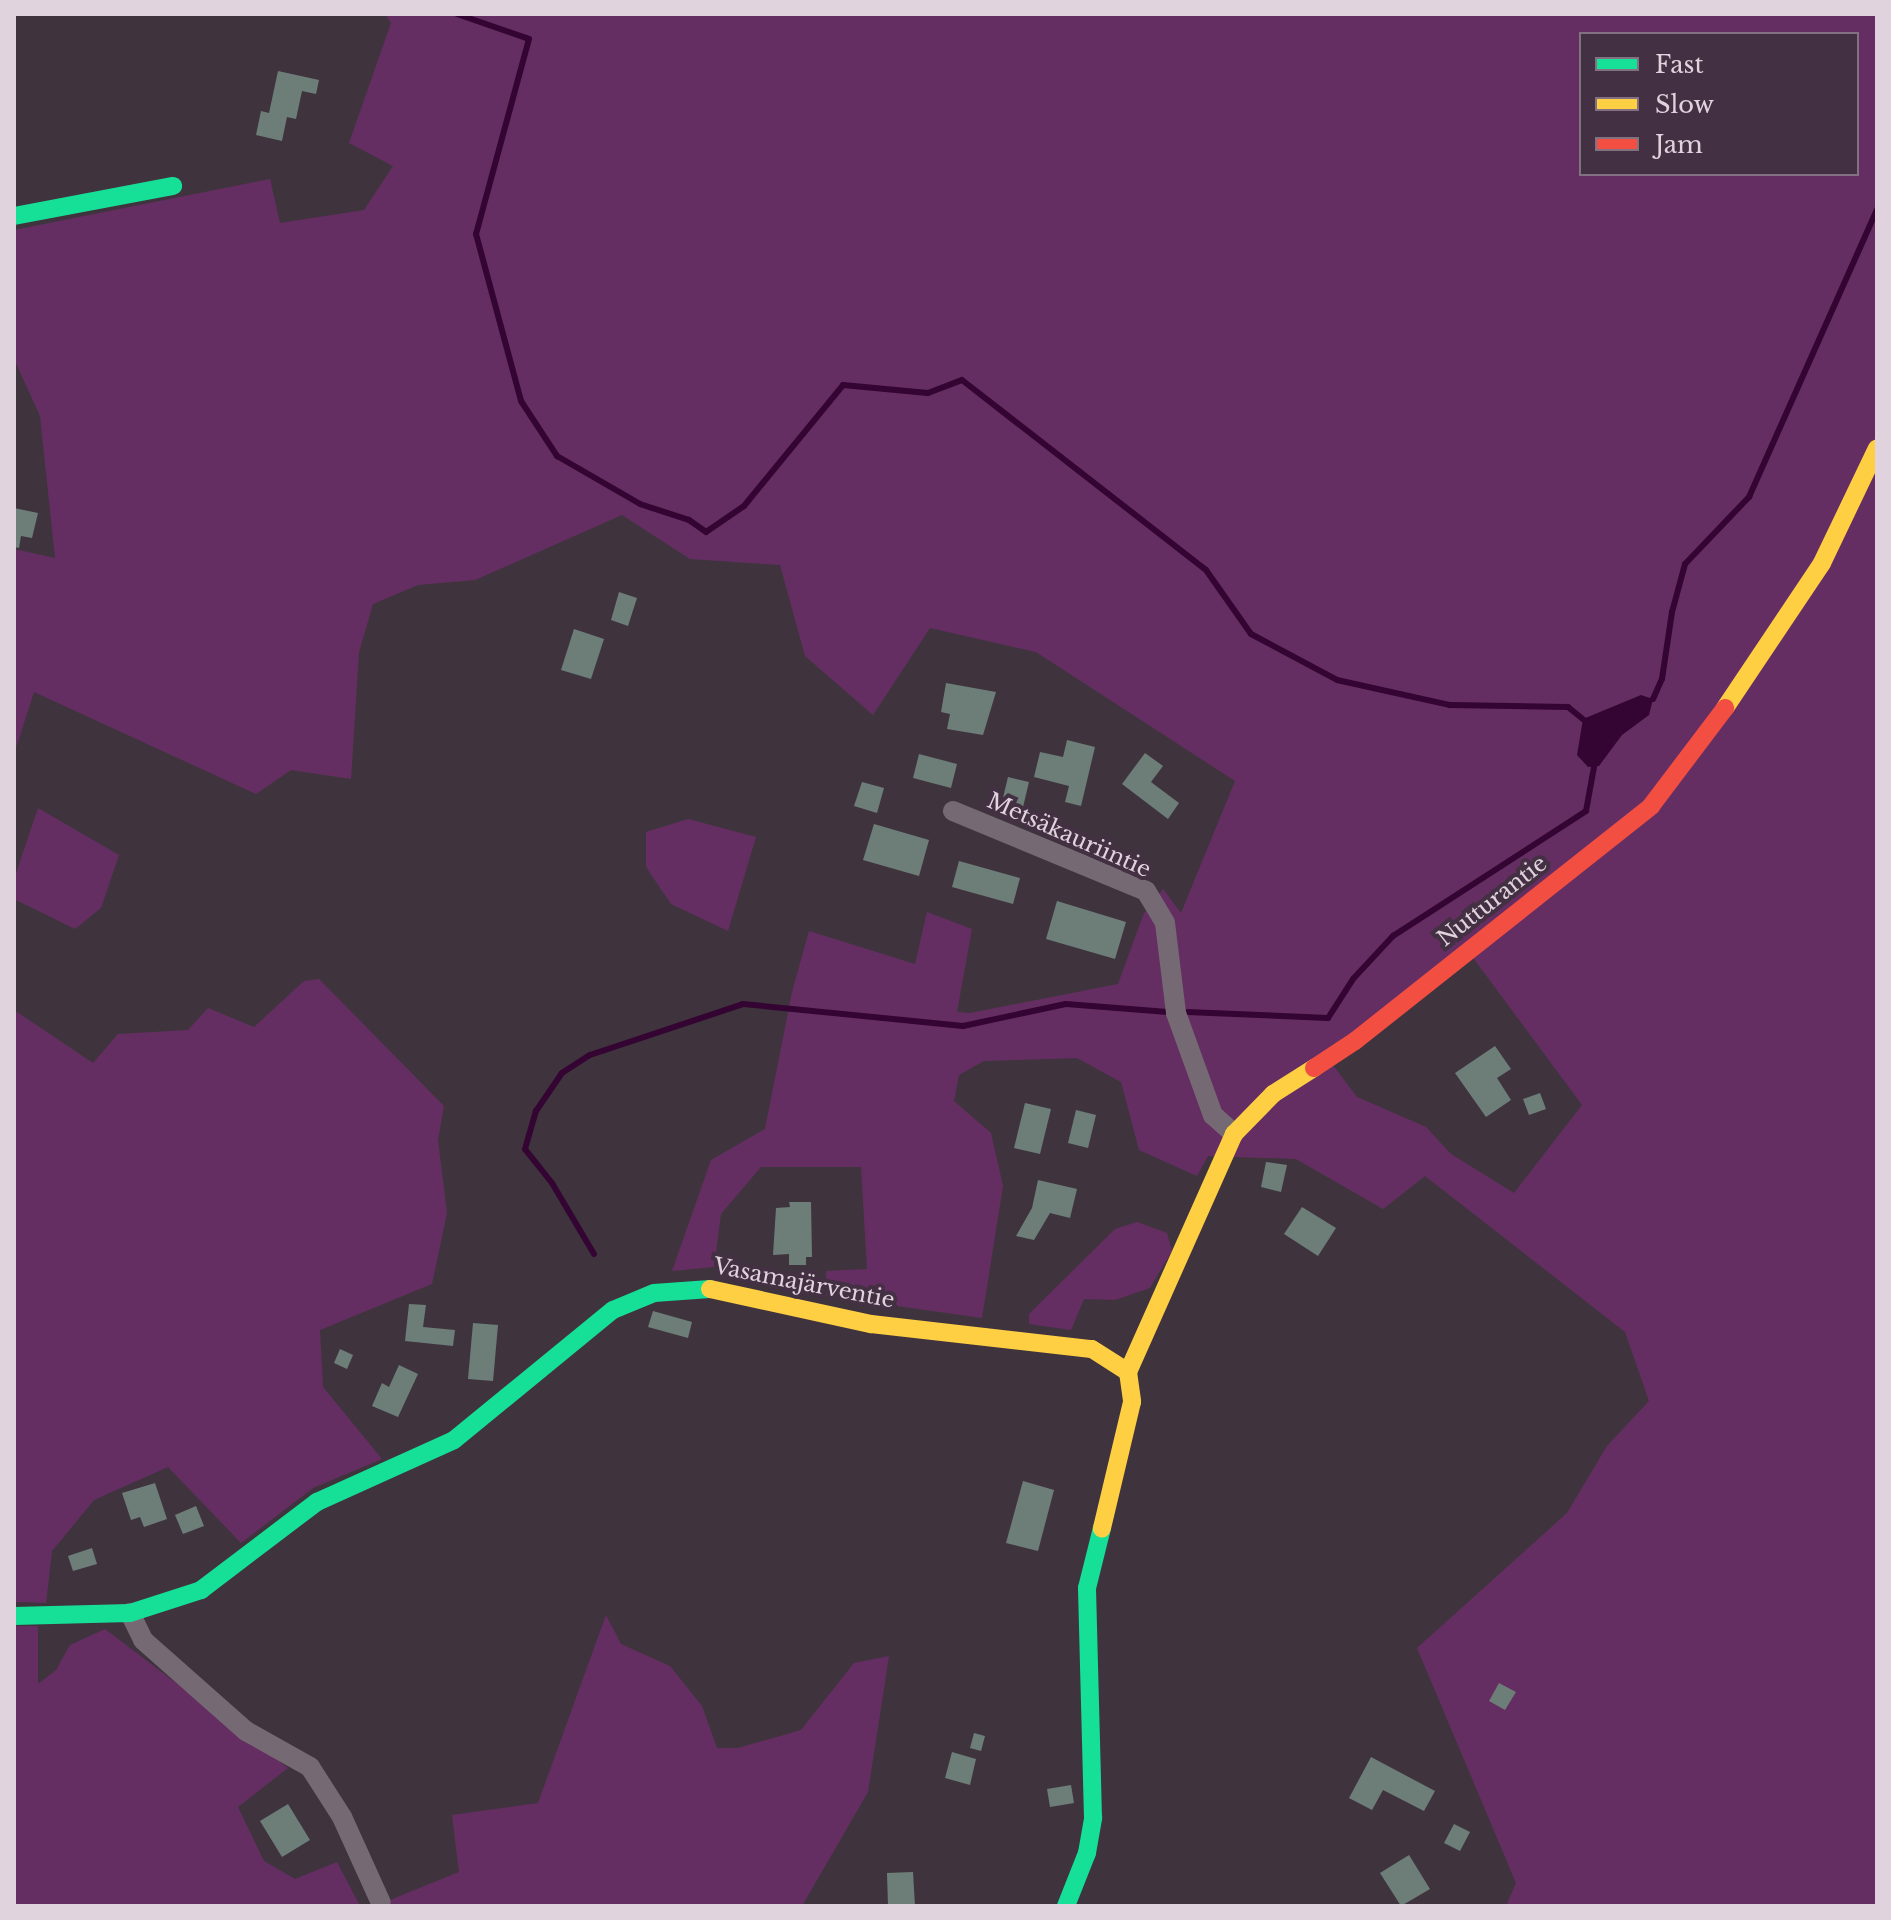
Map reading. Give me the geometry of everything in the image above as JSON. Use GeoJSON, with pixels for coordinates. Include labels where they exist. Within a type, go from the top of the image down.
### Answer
{"type":"FeatureCollection","features":[{"type":"Feature","properties":{"kind":"street"},"geometry":{"type":"LineString","coordinates":[[14,216],[173,186]]}},
{"type":"Feature","properties":{"kind":"street","name":"Nutturantie"},"geometry":{"type":"LineString","coordinates":[[1128,1372],[1234,1134],[1273,1094],[1355,1041],[1651,806],[1737,692],[1822,563],[1877,448]]}},
{"type":"Feature","properties":{"kind":"street","name":"Metsäkauriintie"},"geometry":{"type":"LineString","coordinates":[[953,811],[1146,891],[1165,923],[1176,1013],[1213,1115],[1234,1134]]}},
{"type":"Feature","properties":{"kind":"street","name":"Vasamajärventie"},"geometry":{"type":"LineString","coordinates":[[14,1616],[130,1613],[201,1590],[317,1502],[454,1440],[613,1310],[654,1293],[696,1286],[871,1324],[1064,1342],[1092,1349],[1128,1372]]}},
{"type":"Feature","properties":{"kind":"street"},"geometry":{"type":"LineString","coordinates":[[1066,1906],[1087,1853],[1093,1818],[1087,1588],[1127,1433],[1128,1372]]}},
{"type":"Feature","properties":{"kind":"street"},"geometry":{"type":"LineString","coordinates":[[130,1613],[143,1640],[246,1731],[310,1767],[342,1817],[381,1903]]}},
{"type":"Feature","properties":{"kind":"shaded area"},"geometry":{"type":"Polygon","coordinates":[[[385,14],[1877,14],[1877,1906],[1506,1906],[1516,1883],[1417,1648],[1567,1513],[1607,1446],[1649,1401],[1625,1332],[1425,1176],[1383,1209],[1296,1159],[1208,1156],[1197,1176],[1139,1150],[1121,1082],[1077,1058],[984,1061],[959,1075],[954,1101],[991,1133],[1003,1186],[982,1318],[826,1296],[826,1271],[867,1269],[861,1167],[761,1167],[721,1214],[714,1267],[672,1271],[711,1160],[765,1129],[792,992],[809,931],[915,964],[927,912],[972,929],[957,1012],[970,1013],[1118,984],[1144,913],[1163,889],[1181,913],[1235,781],[1036,652],[930,628],[873,715],[805,656],[780,565],[690,559],[622,515],[475,580],[418,585],[373,604],[359,652],[351,779],[291,770],[256,794],[34,692],[14,754],[14,549],[55,558],[40,416],[14,359],[14,230],[270,179],[280,223],[364,210],[393,166],[349,143],[391,23],[385,14]],[[1471,955],[1332,1064],[1357,1097],[1426,1127],[1451,1154],[1514,1193],[1582,1105],[1471,955]]]}},
{"type":"Feature","properties":{"kind":"shaded area"},"geometry":{"type":"Polygon","coordinates":[[[1641,695],[1653,699],[1649,715],[1622,735],[1599,766],[1588,767],[1577,755],[1583,719],[1641,695]]]}},
{"type":"Feature","properties":{"kind":"shaded area"},"geometry":{"type":"Polygon","coordinates":[[[38,808],[119,855],[101,908],[75,929],[14,899],[14,879],[38,808]]]}},
{"type":"Feature","properties":{"kind":"shaded area"},"geometry":{"type":"Polygon","coordinates":[[[688,819],[756,837],[728,931],[671,904],[646,867],[646,832],[688,819]]]}},
{"type":"Feature","properties":{"kind":"shaded area"},"geometry":{"type":"Polygon","coordinates":[[[319,979],[444,1106],[438,1140],[447,1213],[432,1284],[320,1330],[323,1387],[382,1459],[313,1488],[241,1543],[168,1467],[94,1500],[52,1551],[46,1603],[14,1602],[14,1010],[93,1063],[118,1034],[188,1030],[208,1008],[254,1027],[304,981],[319,979]]]}},
{"type":"Feature","properties":{"kind":"shaded area"},"geometry":{"type":"Polygon","coordinates":[[[1137,1222],[1167,1233],[1172,1251],[1150,1288],[1115,1300],[1084,1299],[1071,1330],[1029,1324],[1029,1314],[1115,1229],[1137,1222]]]}},
{"type":"Feature","properties":{"kind":"shaded area"},"geometry":{"type":"Polygon","coordinates":[[[606,1615],[621,1644],[670,1666],[702,1706],[717,1748],[738,1748],[801,1730],[854,1663],[889,1656],[868,1792],[802,1906],[392,1906],[390,1900],[459,1872],[452,1815],[538,1803],[606,1615]]]}},
{"type":"Feature","properties":{"kind":"shaded area"},"geometry":{"type":"Polygon","coordinates":[[[14,1626],[38,1626],[38,1684],[56,1670],[70,1645],[105,1629],[288,1768],[238,1807],[264,1861],[295,1879],[337,1862],[360,1906],[14,1906],[14,1626]]]}},
{"type":"Feature","properties":{"kind":"building"},"geometry":{"type":"Polygon","coordinates":[[[278,71],[319,80],[316,94],[302,91],[296,119],[287,117],[282,141],[256,135],[261,111],[269,113],[278,71]]]}},
{"type":"Feature","properties":{"kind":"building"},"geometry":{"type":"Polygon","coordinates":[[[14,508],[38,513],[32,538],[21,536],[19,548],[14,547],[14,508]]]}},
{"type":"Feature","properties":{"kind":"building"},"geometry":{"type":"Polygon","coordinates":[[[619,592],[637,598],[628,626],[611,620],[619,592]]]}},
{"type":"Feature","properties":{"kind":"building"},"geometry":{"type":"Polygon","coordinates":[[[574,629],[604,639],[591,679],[561,670],[574,629]]]}},
{"type":"Feature","properties":{"kind":"building"},"geometry":{"type":"Polygon","coordinates":[[[946,683],[996,692],[983,735],[947,729],[950,714],[941,712],[946,683]]]}},
{"type":"Feature","properties":{"kind":"building"},"geometry":{"type":"Polygon","coordinates":[[[1067,740],[1095,747],[1081,806],[1065,802],[1069,786],[1034,777],[1040,752],[1063,757],[1067,740]]]}},
{"type":"Feature","properties":{"kind":"building"},"geometry":{"type":"Polygon","coordinates":[[[1145,753],[1163,766],[1151,782],[1179,803],[1168,819],[1122,784],[1145,753]]]}},
{"type":"Feature","properties":{"kind":"building"},"geometry":{"type":"Polygon","coordinates":[[[919,754],[957,764],[951,788],[913,778],[919,754]]]}},
{"type":"Feature","properties":{"kind":"building"},"geometry":{"type":"Polygon","coordinates":[[[1008,777],[1029,782],[1023,807],[1002,802],[1008,777]]]}},
{"type":"Feature","properties":{"kind":"building"},"geometry":{"type":"Polygon","coordinates":[[[862,782],[884,788],[877,813],[854,806],[862,782]]]}},
{"type":"Feature","properties":{"kind":"building"},"geometry":{"type":"Polygon","coordinates":[[[874,824],[929,840],[919,876],[863,860],[874,824]]]}},
{"type":"Feature","properties":{"kind":"building"},"geometry":{"type":"Polygon","coordinates":[[[959,861],[1020,878],[1013,904],[952,887],[959,861]]]}},
{"type":"Feature","properties":{"kind":"building"},"geometry":{"type":"Polygon","coordinates":[[[1057,901],[1126,922],[1115,959],[1046,939],[1057,901]]]}},
{"type":"Feature","properties":{"kind":"building"},"geometry":{"type":"Polygon","coordinates":[[[1495,1046],[1511,1069],[1497,1078],[1511,1100],[1486,1117],[1455,1073],[1495,1046]]]}},
{"type":"Feature","properties":{"kind":"building"},"geometry":{"type":"Polygon","coordinates":[[[1540,1093],[1546,1109],[1529,1115],[1523,1099],[1540,1093]]]}},
{"type":"Feature","properties":{"kind":"building"},"geometry":{"type":"Polygon","coordinates":[[[1025,1103],[1051,1109],[1040,1154],[1014,1148],[1025,1103]]]}},
{"type":"Feature","properties":{"kind":"building"},"geometry":{"type":"Polygon","coordinates":[[[1076,1110],[1096,1115],[1088,1148],[1068,1143],[1076,1110]]]}},
{"type":"Feature","properties":{"kind":"building"},"geometry":{"type":"Polygon","coordinates":[[[1266,1162],[1287,1165],[1281,1192],[1261,1187],[1266,1162]]]}},
{"type":"Feature","properties":{"kind":"building"},"geometry":{"type":"Polygon","coordinates":[[[1038,1180],[1077,1189],[1070,1218],[1050,1213],[1034,1240],[1016,1236],[1032,1208],[1038,1180]]]}},
{"type":"Feature","properties":{"kind":"building"},"geometry":{"type":"Polygon","coordinates":[[[789,1202],[811,1202],[812,1257],[806,1257],[806,1265],[789,1265],[789,1254],[773,1255],[776,1208],[790,1207],[789,1202]]]}},
{"type":"Feature","properties":{"kind":"building"},"geometry":{"type":"Polygon","coordinates":[[[1302,1207],[1336,1228],[1318,1256],[1284,1234],[1302,1207]]]}},
{"type":"Feature","properties":{"kind":"building"},"geometry":{"type":"Polygon","coordinates":[[[409,1304],[426,1305],[423,1327],[455,1330],[453,1346],[405,1341],[409,1304]]]}},
{"type":"Feature","properties":{"kind":"building"},"geometry":{"type":"Polygon","coordinates":[[[653,1311],[692,1322],[688,1338],[648,1327],[653,1311]]]}},
{"type":"Feature","properties":{"kind":"building"},"geometry":{"type":"Polygon","coordinates":[[[473,1323],[498,1325],[493,1381],[468,1379],[473,1323]]]}},
{"type":"Feature","properties":{"kind":"building"},"geometry":{"type":"Polygon","coordinates":[[[340,1349],[353,1355],[347,1369],[334,1363],[340,1349]]]}},
{"type":"Feature","properties":{"kind":"building"},"geometry":{"type":"Polygon","coordinates":[[[399,1365],[418,1374],[398,1417],[372,1406],[382,1383],[389,1387],[399,1365]]]}},
{"type":"Feature","properties":{"kind":"building"},"geometry":{"type":"Polygon","coordinates":[[[1023,1481],[1054,1490],[1038,1551],[1006,1543],[1023,1481]]]}},
{"type":"Feature","properties":{"kind":"building"},"geometry":{"type":"Polygon","coordinates":[[[155,1483],[167,1519],[144,1527],[140,1517],[131,1520],[122,1493],[155,1483]]]}},
{"type":"Feature","properties":{"kind":"building"},"geometry":{"type":"Polygon","coordinates":[[[196,1506],[204,1526],[183,1534],[175,1515],[196,1506]]]}},
{"type":"Feature","properties":{"kind":"building"},"geometry":{"type":"Polygon","coordinates":[[[92,1548],[97,1564],[73,1571],[68,1556],[92,1548]]]}},
{"type":"Feature","properties":{"kind":"building"},"geometry":{"type":"Polygon","coordinates":[[[1499,1683],[1516,1692],[1505,1710],[1489,1701],[1499,1683]]]}},
{"type":"Feature","properties":{"kind":"building"},"geometry":{"type":"Polygon","coordinates":[[[974,1733],[985,1736],[981,1751],[970,1748],[974,1733]]]}},
{"type":"Feature","properties":{"kind":"building"},"geometry":{"type":"Polygon","coordinates":[[[952,1752],[976,1759],[970,1785],[945,1778],[952,1752]]]}},
{"type":"Feature","properties":{"kind":"building"},"geometry":{"type":"Polygon","coordinates":[[[1371,1757],[1435,1791],[1424,1811],[1383,1790],[1372,1810],[1349,1798],[1371,1757]]]}},
{"type":"Feature","properties":{"kind":"building"},"geometry":{"type":"Polygon","coordinates":[[[1071,1785],[1074,1803],[1050,1807],[1047,1789],[1071,1785]]]}},
{"type":"Feature","properties":{"kind":"building"},"geometry":{"type":"Polygon","coordinates":[[[288,1804],[310,1840],[282,1857],[260,1821],[288,1804]]]}},
{"type":"Feature","properties":{"kind":"building"},"geometry":{"type":"Polygon","coordinates":[[[1454,1824],[1470,1832],[1460,1851],[1444,1843],[1454,1824]]]}},
{"type":"Feature","properties":{"kind":"building"},"geometry":{"type":"Polygon","coordinates":[[[1409,1855],[1430,1889],[1401,1906],[1380,1873],[1409,1855]]]}},
{"type":"Feature","properties":{"kind":"building"},"geometry":{"type":"Polygon","coordinates":[[[913,1872],[915,1906],[888,1906],[887,1873],[913,1872]]]}},
{"type":"Feature","properties":{"kind":"waterway"},"geometry":{"type":"LineString","coordinates":[[457,14],[529,39],[476,234],[521,401],[557,456],[640,504],[689,520],[706,532],[744,506],[843,385],[928,393],[962,380],[1206,570],[1251,634],[1337,680],[1450,705],[1568,707],[1583,719]]}},
{"type":"Feature","properties":{"kind":"waterway"},"geometry":{"type":"LineString","coordinates":[[1653,699],[1662,679],[1672,612],[1685,564],[1749,497],[1877,209]]}},
{"type":"Feature","properties":{"kind":"waterway"},"geometry":{"type":"LineString","coordinates":[[1187,1012],[1328,1018],[1353,979],[1393,936],[1586,811],[1594,767]]}},
{"type":"Feature","properties":{"kind":"waterway"},"geometry":{"type":"LineString","coordinates":[[594,1254],[552,1183],[525,1149],[536,1111],[562,1073],[590,1055],[743,1004],[963,1026],[1066,1004],[1168,1012]]}},
{"type":"Feature","properties":{"kind":"traffic: fast"},"geometry":{"type":"LineString","coordinates":[[14,216],[173,186]]}},
{"type":"Feature","properties":{"kind":"traffic: fast"},"geometry":{"type":"LineString","coordinates":[[14,1616],[130,1613],[201,1590],[317,1502],[454,1440],[613,1310],[654,1293],[710,1289]]}},
{"type":"Feature","properties":{"kind":"traffic: fast"},"geometry":{"type":"LineString","coordinates":[[1066,1906],[1087,1853],[1093,1818],[1087,1588],[1102,1528]]}},
{"type":"Feature","properties":{"kind":"traffic: slow"},"geometry":{"type":"LineString","coordinates":[[1725,708],[1822,563],[1877,448]]}},
{"type":"Feature","properties":{"kind":"traffic: slow"},"geometry":{"type":"LineString","coordinates":[[1128,1372],[1234,1134],[1273,1094],[1314,1068]]}},
{"type":"Feature","properties":{"kind":"traffic: slow"},"geometry":{"type":"LineString","coordinates":[[710,1289],[871,1324],[1092,1349],[1128,1372],[1132,1402],[1102,1528]]}},
{"type":"Feature","properties":{"kind":"traffic: jam"},"geometry":{"type":"LineString","coordinates":[[1314,1068],[1355,1041],[1651,806],[1725,708]]}}]}
